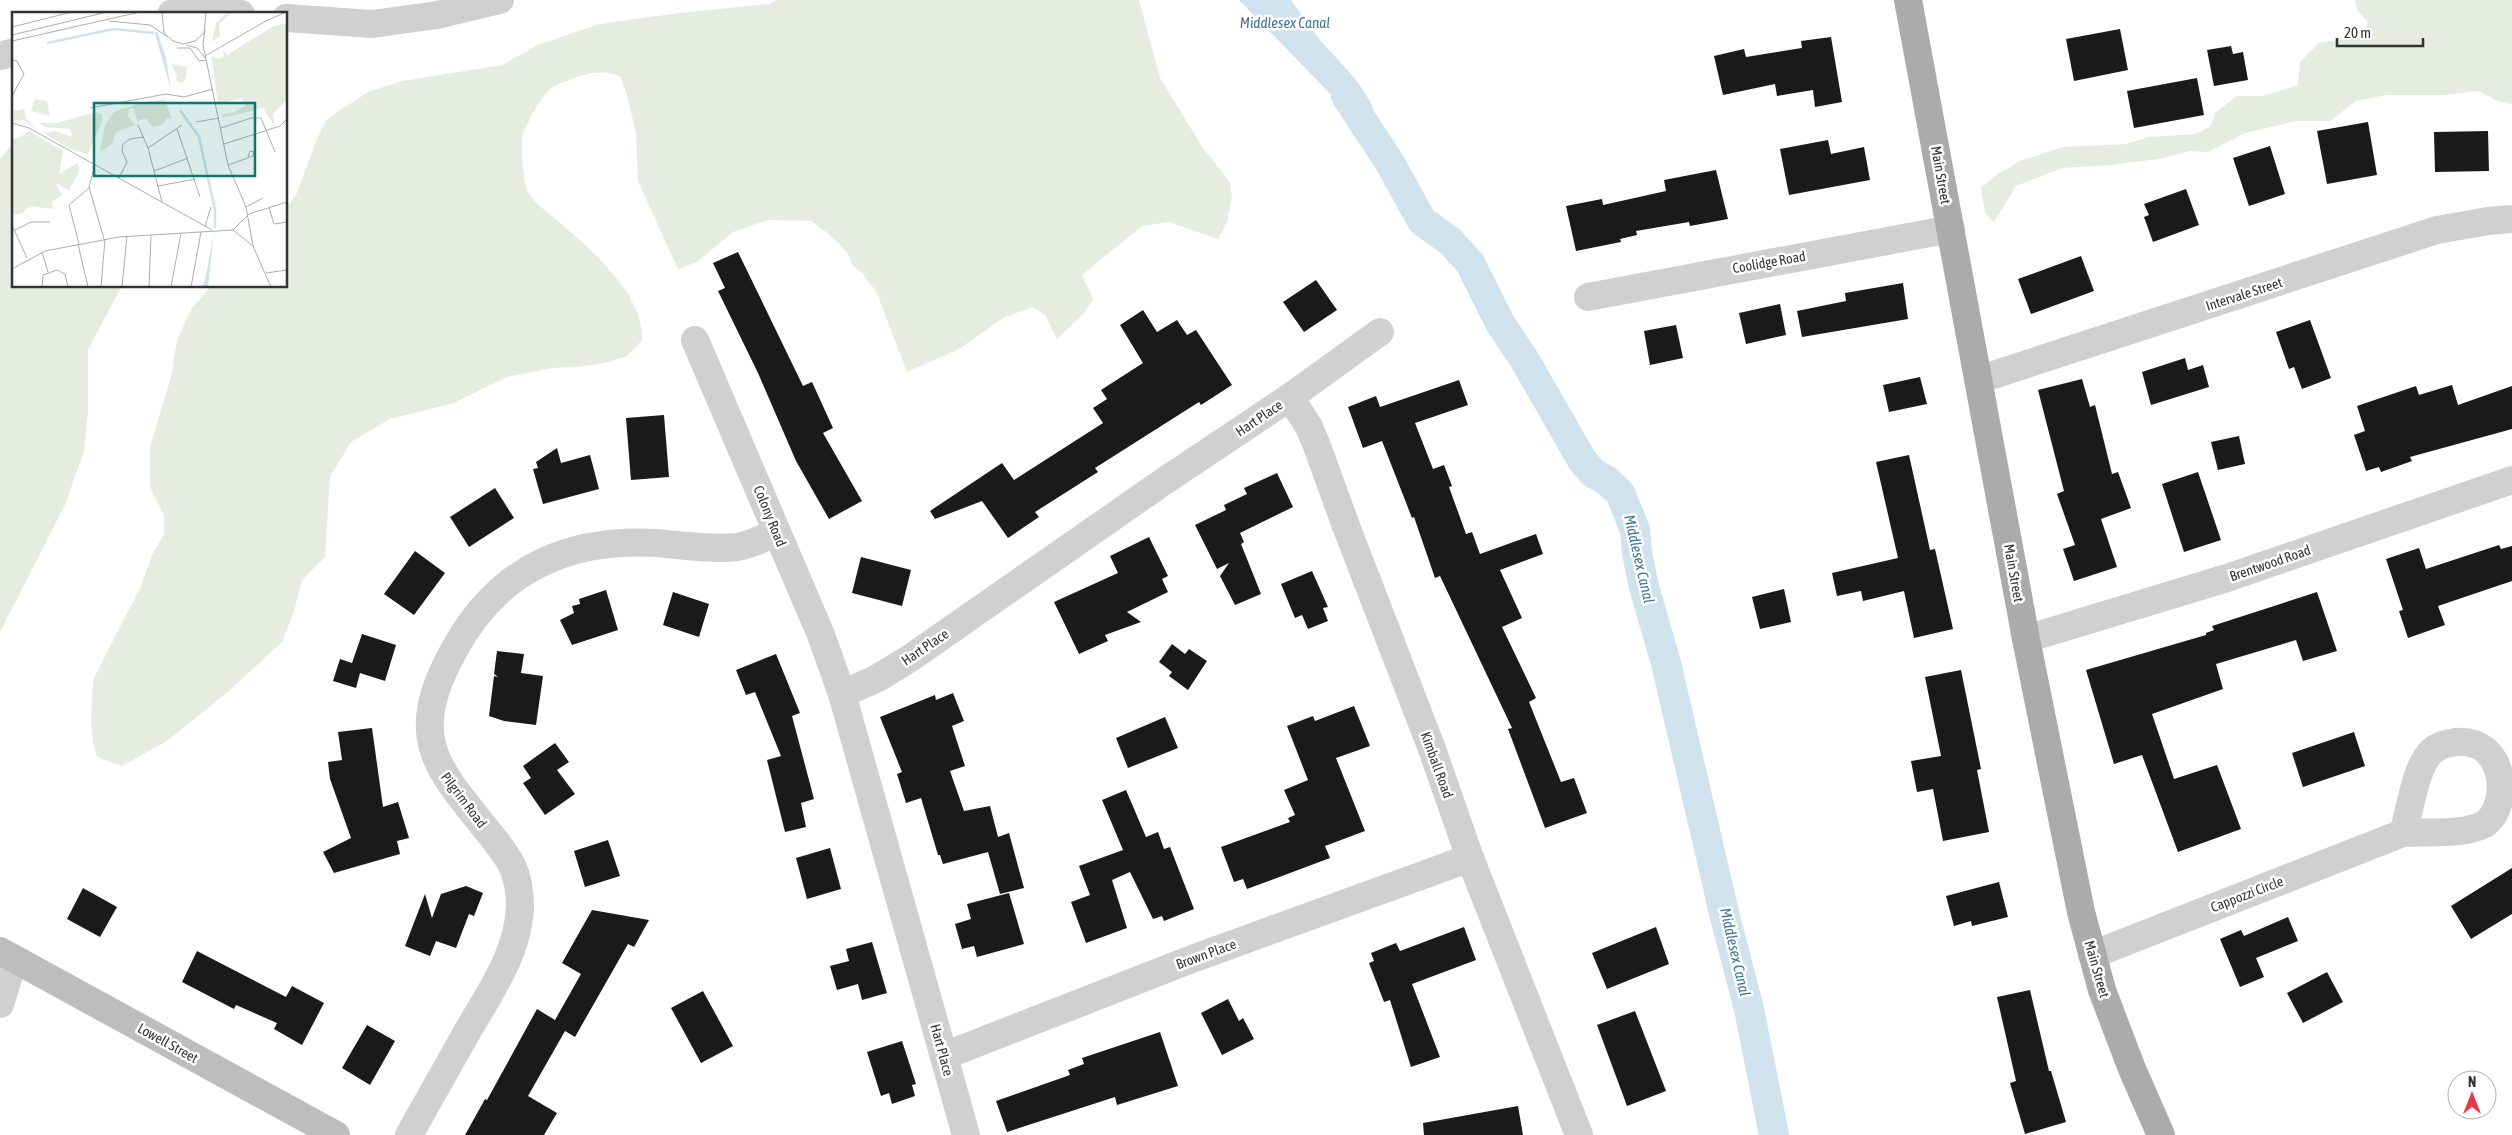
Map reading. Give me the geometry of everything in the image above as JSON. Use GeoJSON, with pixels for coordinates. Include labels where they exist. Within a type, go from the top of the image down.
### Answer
{"type":"FeatureCollection","features":[{"type":"Feature","properties":{"kind":"main road","name":"Main Street"},"geometry":{"type":"LineString","coordinates":[[1908,0],[2060,817],[2092,955],[2117,1031],[2161,1135]]}},
{"type":"Feature","properties":{"kind":"street"},"geometry":{"type":"LineString","coordinates":[[288,18],[342,24],[381,24],[437,15],[500,0]]}},
{"type":"Feature","properties":{"kind":"street"},"geometry":{"type":"LineString","coordinates":[[186,12],[210,12]]}},
{"type":"Feature","properties":{"kind":"street","name":"Intervale Street"},"geometry":{"type":"LineString","coordinates":[[1978,380],[2437,230],[2480,222],[2512,219]]}},
{"type":"Feature","properties":{"kind":"street","name":"Coolidge Road"},"geometry":{"type":"LineString","coordinates":[[1588,297],[1951,229]]}},
{"type":"Feature","properties":{"kind":"street","name":"Hart Place"},"geometry":{"type":"LineString","coordinates":[[966,1135],[842,694],[876,679],[909,659],[1163,482],[1290,397],[1380,332]]}},
{"type":"Feature","properties":{"kind":"street","name":"Colony Road"},"geometry":{"type":"LineString","coordinates":[[695,340],[820,635],[842,694]]}},
{"type":"Feature","properties":{"kind":"street","name":"Kimball Road"},"geometry":{"type":"LineString","coordinates":[[1290,397],[1309,427],[1317,446],[1432,749],[1470,858],[1579,1135]]}},
{"type":"Feature","properties":{"kind":"street","name":"Brentwood Road"},"geometry":{"type":"LineString","coordinates":[[2026,639],[2227,578],[2512,480]]}},
{"type":"Feature","properties":{"kind":"street","name":"Pilgrim Road"},"geometry":{"type":"LineString","coordinates":[[409,1135],[499,976],[513,944],[519,919],[519,892],[511,860],[448,783],[433,747],[430,722],[434,693],[459,640],[500,590],[529,569],[558,556],[590,548],[626,543],[734,547],[776,533]]}},
{"type":"Feature","properties":{"kind":"street","name":"Cappozzi Circle"},"geometry":{"type":"LineString","coordinates":[[2092,955],[2403,834]]}},
{"type":"Feature","properties":{"kind":"street","name":"Brown Place"},"geometry":{"type":"LineString","coordinates":[[944,1056],[1192,959],[1470,858]]}},
{"type":"Feature","properties":{"kind":"street"},"geometry":{"type":"LineString","coordinates":[[0,1004],[7,955]]}},
{"type":"Feature","properties":{"kind":"street","name":"Lowell Street"},"geometry":{"type":"LineString","coordinates":[[7,955],[336,1135]]}},
{"type":"Feature","properties":{"kind":"shaded area"},"geometry":{"type":"Polygon","coordinates":[[[777,0],[1139,0],[1160,78],[1203,148],[1230,182],[1232,198],[1227,222],[1218,239],[1169,222],[1142,226],[1082,275],[1093,299],[1083,314],[1057,339],[1045,315],[1033,307],[1003,318],[959,349],[907,372],[876,291],[852,264],[847,252],[829,234],[811,221],[768,220],[733,232],[697,262],[678,269],[638,181],[636,133],[627,95],[620,76],[597,73],[576,77],[556,85],[546,93],[539,103],[523,133],[522,162],[527,190],[537,203],[600,259],[613,274],[635,306],[641,323],[642,340],[627,356],[605,363],[552,368],[507,377],[454,403],[390,419],[351,442],[330,477],[325,557],[302,580],[294,611],[282,642],[230,690],[167,741],[122,766],[97,757],[93,743],[91,720],[93,680],[141,586],[152,555],[164,534],[164,515],[150,487],[150,447],[171,377],[177,340],[192,308],[209,288],[288,288],[288,205],[296,195],[317,139],[327,119],[368,92],[402,81],[502,65],[538,45],[599,24],[679,13],[769,4],[777,0]]]}},
{"type":"Feature","properties":{"kind":"shaded area"},"geometry":{"type":"Polygon","coordinates":[[[2355,0],[2512,0],[2512,104],[2498,101],[2478,91],[2444,95],[2386,95],[2356,101],[2330,121],[2296,121],[2245,133],[2208,152],[2190,151],[2159,159],[2111,165],[2062,168],[2016,186],[1994,222],[1985,213],[1981,188],[1998,174],[2020,161],[2063,147],[2127,144],[2148,137],[2195,134],[2210,127],[2216,112],[2237,96],[2263,96],[2298,85],[2300,62],[2319,43],[2362,36],[2368,22],[2357,10],[2355,0]]]}},
{"type":"Feature","properties":{"kind":"shaded area"},"geometry":{"type":"Polygon","coordinates":[[[12,144],[12,288],[121,288],[88,349],[88,412],[84,451],[65,505],[0,632],[0,159],[12,144]]]}},
{"type":"Feature","properties":{"kind":"water","name":"Middlesex Canal"},"geometry":{"type":"Polygon","coordinates":[[[1239,0],[1291,0],[1317,36],[1363,90],[1370,101],[1376,123],[1369,129],[1347,111],[1239,0]]]}},
{"type":"Feature","properties":{"kind":"building"},"geometry":{"type":"Polygon","coordinates":[[[2120,29],[2128,70],[2074,81],[2066,39],[2120,29]]]}},
{"type":"Feature","properties":{"kind":"building"},"geometry":{"type":"Polygon","coordinates":[[[1831,37],[1842,102],[1815,107],[1813,90],[1777,96],[1775,84],[1723,95],[1714,56],[1744,49],[1746,57],[1802,48],[1801,41],[1831,37]]]}},
{"type":"Feature","properties":{"kind":"building"},"geometry":{"type":"Polygon","coordinates":[[[2231,46],[2233,54],[2243,52],[2248,80],[2214,86],[2207,50],[2231,46]]]}},
{"type":"Feature","properties":{"kind":"building"},"geometry":{"type":"Polygon","coordinates":[[[2197,78],[2204,115],[2134,128],[2127,91],[2197,78]]]}},
{"type":"Feature","properties":{"kind":"building"},"geometry":{"type":"Polygon","coordinates":[[[2368,122],[2377,175],[2327,184],[2317,131],[2368,122]]]}},
{"type":"Feature","properties":{"kind":"building"},"geometry":{"type":"Polygon","coordinates":[[[2488,131],[2489,171],[2435,172],[2434,132],[2488,131]]]}},
{"type":"Feature","properties":{"kind":"building"},"geometry":{"type":"Polygon","coordinates":[[[1828,140],[1831,154],[1864,147],[1870,180],[1789,195],[1780,149],[1828,140]]]}},
{"type":"Feature","properties":{"kind":"building"},"geometry":{"type":"Polygon","coordinates":[[[2270,146],[2285,194],[2249,206],[2233,158],[2270,146]]]}},
{"type":"Feature","properties":{"kind":"building"},"geometry":{"type":"Polygon","coordinates":[[[1716,170],[1728,219],[1690,226],[1689,222],[1636,231],[1637,235],[1620,239],[1621,242],[1576,251],[1566,206],[1602,199],[1603,205],[1666,191],[1664,180],[1716,170]]]}},
{"type":"Feature","properties":{"kind":"building"},"geometry":{"type":"Polygon","coordinates":[[[2186,189],[2199,225],[2153,242],[2144,217],[2149,215],[2144,204],[2186,189]]]}},
{"type":"Feature","properties":{"kind":"building"},"geometry":{"type":"Polygon","coordinates":[[[738,252],[803,386],[812,382],[833,428],[823,433],[862,501],[829,519],[796,461],[758,373],[718,291],[725,288],[713,263],[738,252]]]}},
{"type":"Feature","properties":{"kind":"building"},"geometry":{"type":"Polygon","coordinates":[[[2081,256],[2094,291],[2031,314],[2018,279],[2081,256]]]}},
{"type":"Feature","properties":{"kind":"building"},"geometry":{"type":"Polygon","coordinates":[[[1316,280],[1337,310],[1304,332],[1283,302],[1316,280]]]}},
{"type":"Feature","properties":{"kind":"building"},"geometry":{"type":"Polygon","coordinates":[[[1903,283],[1908,319],[1802,337],[1797,311],[1846,301],[1845,293],[1903,283]]]}},
{"type":"Feature","properties":{"kind":"building"},"geometry":{"type":"Polygon","coordinates":[[[1780,304],[1786,335],[1746,344],[1739,313],[1780,304]]]}},
{"type":"Feature","properties":{"kind":"building"},"geometry":{"type":"Polygon","coordinates":[[[1143,310],[1157,332],[1177,320],[1187,335],[1196,330],[1232,385],[1201,405],[1199,402],[1095,468],[1098,472],[1035,512],[1039,517],[1008,538],[982,501],[935,519],[930,511],[1002,463],[1014,480],[1103,423],[1093,408],[1107,399],[1101,390],[1143,363],[1120,325],[1143,310]]]}},
{"type":"Feature","properties":{"kind":"building"},"geometry":{"type":"Polygon","coordinates":[[[2310,320],[2331,378],[2302,389],[2294,367],[2289,369],[2276,332],[2310,320]]]}},
{"type":"Feature","properties":{"kind":"building"},"geometry":{"type":"Polygon","coordinates":[[[1676,325],[1683,358],[1650,365],[1644,331],[1676,325]]]}},
{"type":"Feature","properties":{"kind":"building"},"geometry":{"type":"Polygon","coordinates":[[[2185,358],[2188,370],[2203,365],[2209,387],[2151,405],[2142,372],[2185,358]]]}},
{"type":"Feature","properties":{"kind":"building"},"geometry":{"type":"Polygon","coordinates":[[[1920,377],[1927,404],[1889,412],[1883,385],[1920,377]]]}},
{"type":"Feature","properties":{"kind":"building"},"geometry":{"type":"Polygon","coordinates":[[[2082,379],[2090,407],[2095,405],[2112,474],[2118,472],[2131,508],[2101,519],[2117,567],[2074,581],[2063,549],[2075,545],[2057,494],[2064,491],[2038,390],[2082,379]]]}},
{"type":"Feature","properties":{"kind":"building"},"geometry":{"type":"Polygon","coordinates":[[[1459,380],[1468,405],[1415,423],[1433,469],[1444,465],[1452,486],[1449,487],[1466,534],[1472,532],[1480,554],[1536,534],[1543,554],[1500,570],[1522,618],[1502,627],[1536,698],[1529,702],[1561,782],[1574,778],[1587,813],[1545,828],[1508,729],[1512,728],[1440,576],[1435,578],[1414,517],[1412,518],[1382,441],[1363,448],[1348,407],[1376,396],[1380,407],[1459,380]]]}},
{"type":"Feature","properties":{"kind":"building"},"geometry":{"type":"Polygon","coordinates":[[[2452,385],[2458,405],[2512,386],[2512,429],[2410,457],[2412,461],[2381,472],[2379,467],[2366,471],[2354,435],[2365,431],[2357,406],[2416,386],[2419,395],[2452,385]]]}},
{"type":"Feature","properties":{"kind":"building"},"geometry":{"type":"Polygon","coordinates":[[[664,415],[669,477],[631,480],[626,418],[664,415]]]}},
{"type":"Feature","properties":{"kind":"building"},"geometry":{"type":"Polygon","coordinates":[[[2239,436],[2245,464],[2218,470],[2211,442],[2239,436]]]}},
{"type":"Feature","properties":{"kind":"building"},"geometry":{"type":"Polygon","coordinates":[[[557,448],[561,463],[590,455],[599,489],[543,504],[533,469],[538,468],[536,462],[557,448]]]}},
{"type":"Feature","properties":{"kind":"building"},"geometry":{"type":"Polygon","coordinates":[[[1909,455],[1930,550],[1935,549],[1953,629],[1914,638],[1904,591],[1863,601],[1861,591],[1837,596],[1832,573],[1898,558],[1876,462],[1909,455]]]}},
{"type":"Feature","properties":{"kind":"building"},"geometry":{"type":"Polygon","coordinates":[[[2198,472],[2221,540],[2184,552],[2162,484],[2198,472]]]}},
{"type":"Feature","properties":{"kind":"building"},"geometry":{"type":"Polygon","coordinates":[[[1277,473],[1293,507],[1240,533],[1244,542],[1241,544],[1261,594],[1235,605],[1220,576],[1229,563],[1217,569],[1195,525],[1226,510],[1224,505],[1247,494],[1244,488],[1277,473]]]}},
{"type":"Feature","properties":{"kind":"building"},"geometry":{"type":"Polygon","coordinates":[[[495,488],[514,518],[469,547],[450,517],[495,488]]]}},
{"type":"Feature","properties":{"kind":"building"},"geometry":{"type":"Polygon","coordinates":[[[1149,537],[1168,576],[1162,579],[1168,592],[1127,612],[1141,622],[1105,635],[1108,641],[1079,654],[1054,602],[1118,573],[1110,556],[1149,537]]]}},
{"type":"Feature","properties":{"kind":"building"},"geometry":{"type":"Polygon","coordinates":[[[2499,545],[2501,549],[2512,546],[2512,581],[2438,606],[2445,625],[2408,638],[2399,611],[2403,610],[2386,559],[2419,548],[2426,569],[2499,545]]]}},
{"type":"Feature","properties":{"kind":"building"},"geometry":{"type":"Polygon","coordinates":[[[415,551],[445,573],[414,615],[384,594],[415,551]]]}},
{"type":"Feature","properties":{"kind":"building"},"geometry":{"type":"Polygon","coordinates":[[[861,557],[911,570],[902,606],[852,593],[861,557]]]}},
{"type":"Feature","properties":{"kind":"building"},"geometry":{"type":"Polygon","coordinates":[[[1312,571],[1328,607],[1323,608],[1328,621],[1308,629],[1302,615],[1295,618],[1281,584],[1312,571]]]}},
{"type":"Feature","properties":{"kind":"building"},"geometry":{"type":"Polygon","coordinates":[[[1784,589],[1791,622],[1760,629],[1752,597],[1784,589]]]}},
{"type":"Feature","properties":{"kind":"building"},"geometry":{"type":"Polygon","coordinates":[[[606,590],[618,630],[572,645],[560,620],[574,613],[572,606],[580,604],[579,599],[606,590]]]}},
{"type":"Feature","properties":{"kind":"building"},"geometry":{"type":"Polygon","coordinates":[[[673,592],[709,604],[699,637],[663,625],[673,592]]]}},
{"type":"Feature","properties":{"kind":"building"},"geometry":{"type":"Polygon","coordinates":[[[2317,592],[2337,651],[2303,661],[2296,640],[2216,664],[2223,689],[2152,714],[2174,779],[2217,765],[2241,829],[2178,852],[2142,755],[2114,764],[2086,670],[2206,635],[2206,633],[2214,630],[2212,626],[2317,592]]]}},
{"type":"Feature","properties":{"kind":"building"},"geometry":{"type":"Polygon","coordinates":[[[362,634],[396,645],[385,681],[360,673],[356,688],[333,681],[340,659],[352,663],[362,634]]]}},
{"type":"Feature","properties":{"kind":"building"},"geometry":{"type":"Polygon","coordinates":[[[1172,644],[1185,654],[1189,649],[1207,661],[1188,690],[1169,676],[1172,672],[1159,662],[1172,644]]]}},
{"type":"Feature","properties":{"kind":"building"},"geometry":{"type":"Polygon","coordinates":[[[497,651],[524,654],[521,673],[543,676],[536,725],[504,721],[489,716],[494,676],[498,677],[494,674],[497,651]]]}},
{"type":"Feature","properties":{"kind":"building"},"geometry":{"type":"Polygon","coordinates":[[[776,654],[800,713],[792,716],[814,799],[801,803],[806,827],[785,832],[767,760],[781,756],[755,692],[746,695],[736,670],[776,654]]]}},
{"type":"Feature","properties":{"kind":"building"},"geometry":{"type":"Polygon","coordinates":[[[1961,670],[1981,769],[1977,770],[1989,832],[1943,841],[1933,789],[1917,792],[1911,761],[1941,756],[1925,677],[1961,670]]]}},
{"type":"Feature","properties":{"kind":"building"},"geometry":{"type":"Polygon","coordinates":[[[953,693],[964,721],[952,726],[965,766],[950,771],[964,811],[990,806],[998,837],[1009,833],[1024,888],[1000,894],[988,852],[943,864],[940,855],[938,855],[921,798],[906,803],[897,774],[902,772],[880,717],[935,695],[936,700],[953,693]]]}},
{"type":"Feature","properties":{"kind":"building"},"geometry":{"type":"Polygon","coordinates":[[[1354,706],[1370,746],[1336,758],[1365,831],[1325,846],[1330,858],[1247,889],[1243,879],[1234,882],[1221,847],[1290,822],[1288,818],[1295,815],[1284,790],[1308,780],[1287,726],[1313,716],[1315,721],[1354,706]]]}},
{"type":"Feature","properties":{"kind":"building"},"geometry":{"type":"Polygon","coordinates":[[[1165,717],[1178,748],[1128,768],[1116,738],[1165,717]]]}},
{"type":"Feature","properties":{"kind":"building"},"geometry":{"type":"Polygon","coordinates":[[[372,728],[383,807],[398,802],[409,838],[397,841],[400,854],[334,873],[323,852],[351,838],[330,779],[328,762],[342,760],[338,732],[372,728]]]}},
{"type":"Feature","properties":{"kind":"building"},"geometry":{"type":"Polygon","coordinates":[[[2354,732],[2365,766],[2303,787],[2292,753],[2354,732]]]}},
{"type":"Feature","properties":{"kind":"building"},"geometry":{"type":"Polygon","coordinates":[[[555,743],[569,762],[557,770],[575,794],[545,815],[523,783],[531,778],[523,766],[555,743]]]}},
{"type":"Feature","properties":{"kind":"building"},"geometry":{"type":"Polygon","coordinates":[[[1126,790],[1146,837],[1158,832],[1164,849],[1170,847],[1194,909],[1164,921],[1162,916],[1153,919],[1130,872],[1112,880],[1127,928],[1086,943],[1071,902],[1090,895],[1079,866],[1123,850],[1102,800],[1126,790]]]}},
{"type":"Feature","properties":{"kind":"building"},"geometry":{"type":"Polygon","coordinates":[[[608,840],[620,876],[585,887],[574,851],[608,840]]]}},
{"type":"Feature","properties":{"kind":"building"},"geometry":{"type":"Polygon","coordinates":[[[830,848],[841,889],[807,899],[796,858],[830,848]]]}},
{"type":"Feature","properties":{"kind":"building"},"geometry":{"type":"Polygon","coordinates":[[[2512,868],[2512,914],[2471,939],[2451,906],[2512,868]]]}},
{"type":"Feature","properties":{"kind":"building"},"geometry":{"type":"Polygon","coordinates":[[[1999,882],[2008,917],[1972,926],[1971,921],[1954,926],[1946,896],[1999,882]]]}},
{"type":"Feature","properties":{"kind":"building"},"geometry":{"type":"Polygon","coordinates":[[[466,886],[483,893],[474,916],[469,914],[456,948],[436,941],[430,956],[405,946],[425,894],[432,918],[441,894],[466,886]]]}},
{"type":"Feature","properties":{"kind":"building"},"geometry":{"type":"Polygon","coordinates":[[[83,888],[117,907],[100,937],[67,919],[83,888]]]}},
{"type":"Feature","properties":{"kind":"building"},"geometry":{"type":"Polygon","coordinates":[[[1009,893],[1024,944],[977,957],[974,946],[962,949],[955,924],[971,919],[967,904],[1009,893]]]}},
{"type":"Feature","properties":{"kind":"building"},"geometry":{"type":"Polygon","coordinates":[[[592,910],[649,920],[634,947],[628,944],[575,1037],[565,1031],[528,1096],[557,1113],[544,1135],[465,1135],[485,1099],[487,1100],[537,1009],[555,1020],[581,974],[562,963],[592,910]]]}},
{"type":"Feature","properties":{"kind":"building"},"geometry":{"type":"Polygon","coordinates":[[[2288,917],[2298,941],[2256,958],[2264,977],[2240,987],[2220,939],[2241,930],[2244,936],[2288,917]]]}},
{"type":"Feature","properties":{"kind":"building"},"geometry":{"type":"Polygon","coordinates":[[[1464,927],[1476,960],[1412,984],[1440,1057],[1411,1067],[1390,1000],[1384,1002],[1369,963],[1374,961],[1371,953],[1396,943],[1400,951],[1464,927]]]}},
{"type":"Feature","properties":{"kind":"building"},"geometry":{"type":"Polygon","coordinates":[[[1656,927],[1669,964],[1607,989],[1592,953],[1656,927]]]}},
{"type":"Feature","properties":{"kind":"building"},"geometry":{"type":"Polygon","coordinates":[[[872,942],[887,993],[862,1000],[858,984],[837,990],[830,966],[849,961],[846,949],[872,942]]]}},
{"type":"Feature","properties":{"kind":"building"},"geometry":{"type":"Polygon","coordinates":[[[197,951],[286,997],[292,986],[324,1003],[302,1045],[274,1029],[277,1023],[236,1005],[234,1009],[182,982],[197,951]]]}},
{"type":"Feature","properties":{"kind":"building"},"geometry":{"type":"Polygon","coordinates":[[[2327,972],[2343,1002],[2303,1023],[2287,993],[2327,972]]]}},
{"type":"Feature","properties":{"kind":"building"},"geometry":{"type":"Polygon","coordinates":[[[2030,990],[2049,1071],[2051,1071],[2066,1122],[2025,1134],[2010,1083],[2016,1081],[1997,997],[2030,990]]]}},
{"type":"Feature","properties":{"kind":"building"},"geometry":{"type":"Polygon","coordinates":[[[703,991],[733,1046],[701,1063],[671,1008],[703,991]]]}},
{"type":"Feature","properties":{"kind":"building"},"geometry":{"type":"Polygon","coordinates":[[[1228,999],[1239,1021],[1243,1018],[1254,1039],[1222,1055],[1201,1013],[1228,999]]]}},
{"type":"Feature","properties":{"kind":"building"},"geometry":{"type":"Polygon","coordinates":[[[1635,1011],[1666,1091],[1627,1106],[1597,1025],[1635,1011]]]}},
{"type":"Feature","properties":{"kind":"building"},"geometry":{"type":"Polygon","coordinates":[[[367,1025],[395,1041],[370,1085],[342,1068],[367,1025]]]}},
{"type":"Feature","properties":{"kind":"building"},"geometry":{"type":"Polygon","coordinates":[[[1160,1032],[1178,1086],[1117,1105],[1115,1097],[1007,1132],[996,1101],[1070,1075],[1068,1070],[1084,1064],[1082,1058],[1160,1032]]]}},
{"type":"Feature","properties":{"kind":"building"},"geometry":{"type":"Polygon","coordinates":[[[902,1041],[916,1084],[912,1085],[915,1096],[892,1104],[889,1093],[881,1096],[867,1052],[902,1041]]]}},
{"type":"Feature","properties":{"kind":"building"},"geometry":{"type":"Polygon","coordinates":[[[1518,1106],[1523,1135],[1424,1135],[1423,1123],[1518,1106]]]}},
{"type":"Feature","properties":{"kind":"waterway","name":"Middlesex Canal"},"geometry":{"type":"LineString","coordinates":[[1346,96],[1390,163],[1422,221],[1450,241],[1470,263],[1500,323],[1524,359],[1582,460],[1593,473],[1606,480],[1620,493],[1635,530],[1637,553],[1644,587],[1666,663],[1725,917],[1749,1009],[1774,1135]]}}]}
